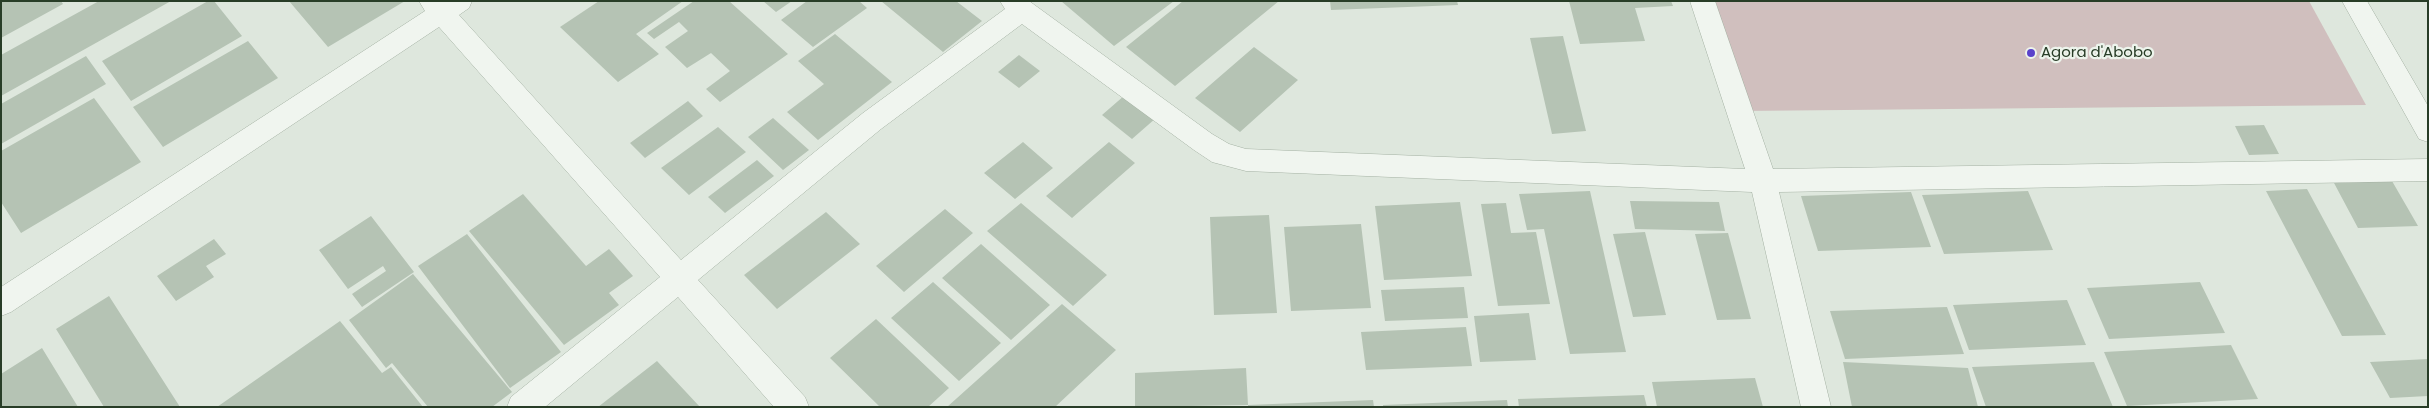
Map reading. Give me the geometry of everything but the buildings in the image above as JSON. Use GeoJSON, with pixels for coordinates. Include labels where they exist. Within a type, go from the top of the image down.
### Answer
{"type":"FeatureCollection","features":[{"type":"Feature","properties":{"kind":"street"},"geometry":{"type":"LineString","coordinates":[[1702,1],[1763,181],[1816,407]]}},
{"type":"Feature","properties":{"kind":"street"},"geometry":{"type":"LineString","coordinates":[[2354,1],[2428,131]]}},
{"type":"Feature","properties":{"kind":"street"},"geometry":{"type":"LineString","coordinates":[[1,304],[444,5],[680,280],[794,407]]}},
{"type":"Feature","properties":{"kind":"street"},"geometry":{"type":"LineString","coordinates":[[522,407],[1017,5],[1203,142],[1222,154],[1246,160],[1763,181],[2428,170]]}},
{"type":"Feature","properties":{"kind":"shaded area","name":"Agora d'Abobo"},"geometry":{"type":"Polygon","coordinates":[[[1712,1],[2309,1],[2366,105],[1740,111],[1712,1]]]}},
{"type":"Feature","properties":{"kind":"place","name":"Agora d'Abobo"},"geometry":{"type":"Point","coordinates":[2031,53]}}]}
